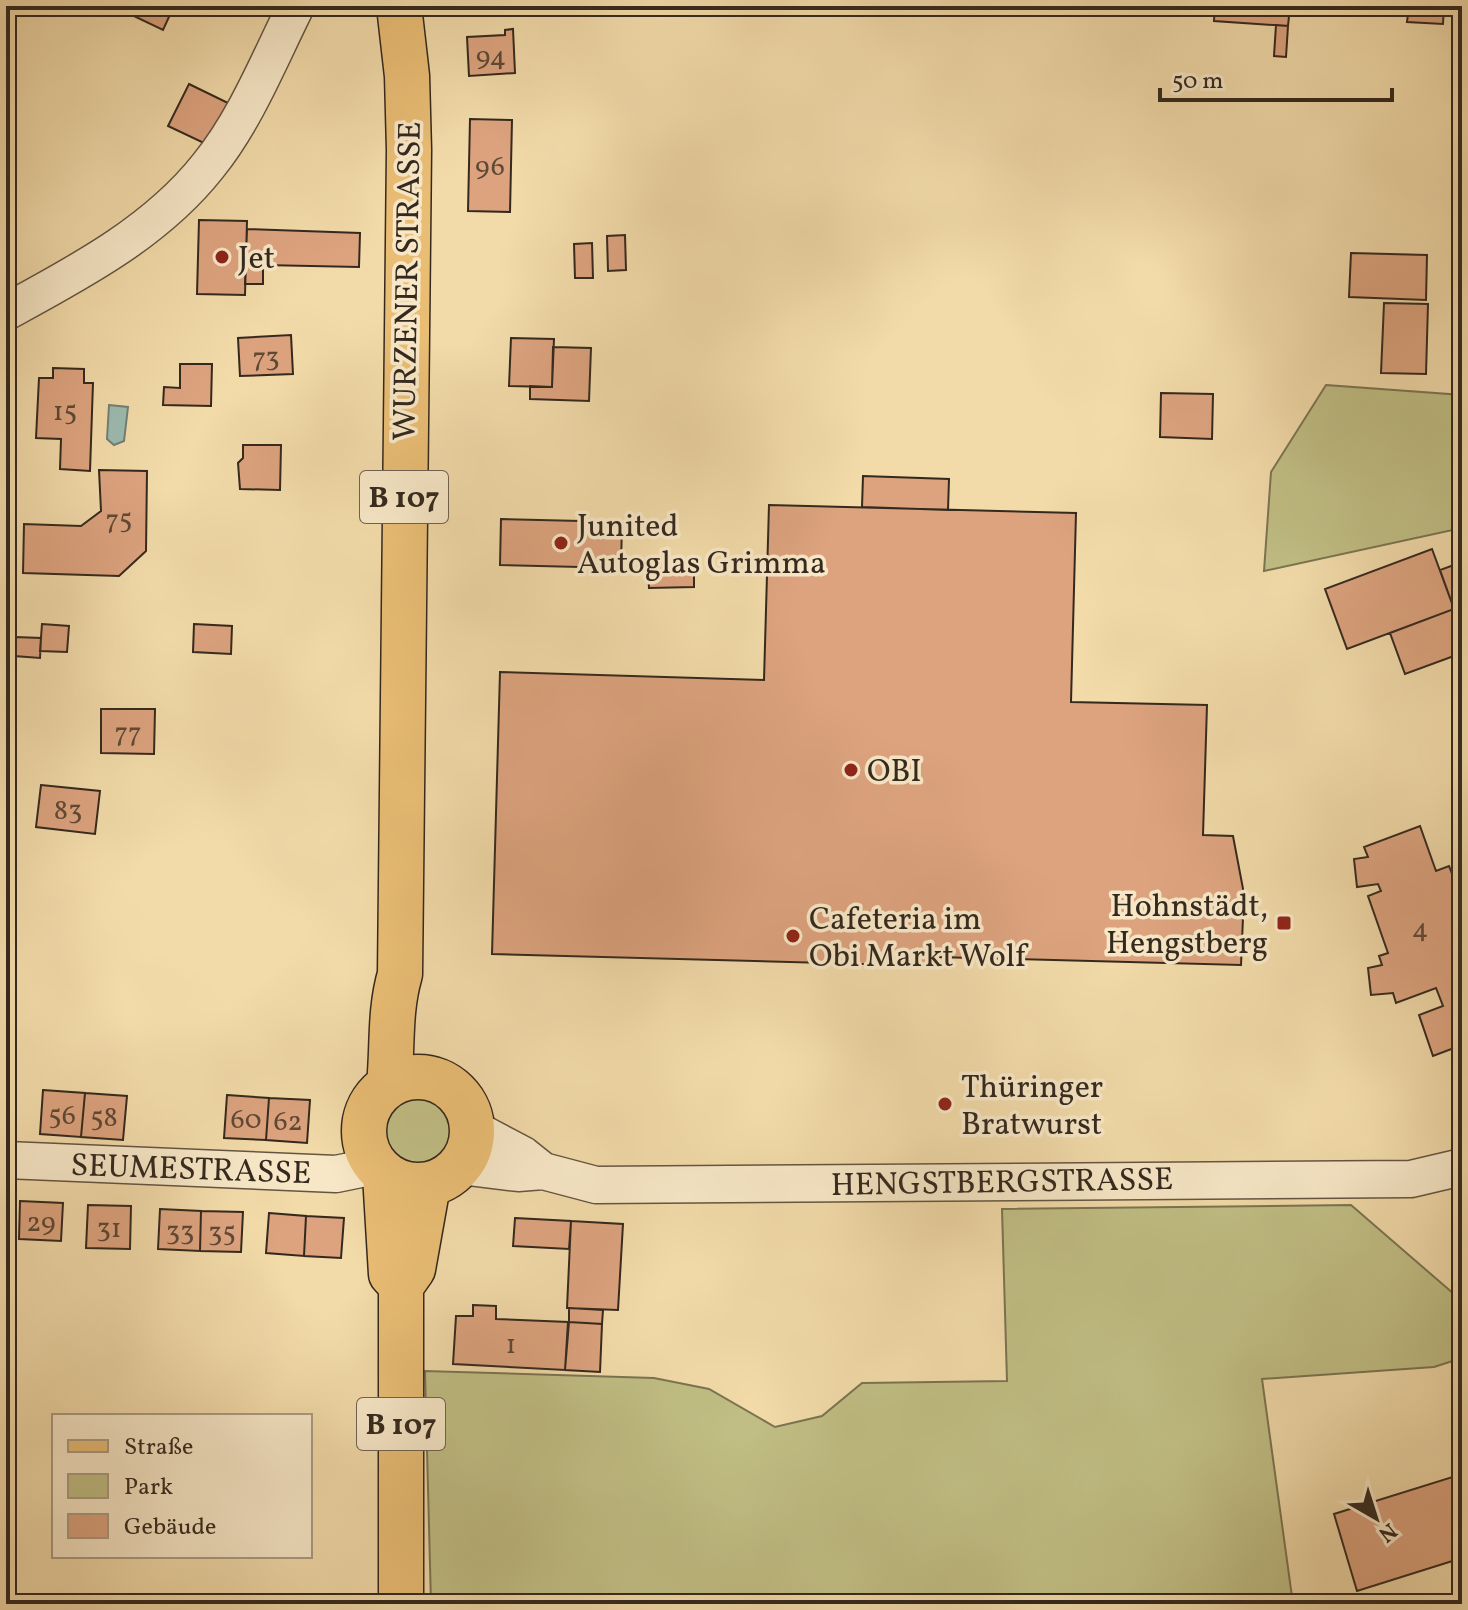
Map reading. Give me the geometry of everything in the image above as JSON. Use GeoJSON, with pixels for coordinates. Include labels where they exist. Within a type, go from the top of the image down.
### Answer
{"type":"FeatureCollection","features":[{"type":"Feature","properties":{"kind":"main road","name":"WURZENER STRASSE"},"geometry":{"type":"LineString","coordinates":[[389,1085],[393,1051],[391,1007],[400,974],[409,150],[407,76],[395,11]]}},
{"type":"Feature","properties":{"kind":"main road","name":"WURZENER STRASSE"},"geometry":{"type":"LineString","coordinates":[[400,974],[433,1078]]}},
{"type":"Feature","properties":{"kind":"main road"},"geometry":{"type":"LineString","coordinates":[[380,1170],[410,1185],[454,1159],[460,1097],[433,1078],[411,1077],[389,1085]]}},
{"type":"Feature","properties":{"kind":"main road","name":"B 107"},"geometry":{"type":"LineString","coordinates":[[389,1085],[372,1101],[364,1122],[365,1145],[380,1170],[391,1274],[401,1286]]}},
{"type":"Feature","properties":{"kind":"main road","name":"B 107"},"geometry":{"type":"LineString","coordinates":[[401,1604],[401,1286],[413,1269],[454,1159]]}},
{"type":"Feature","properties":{"kind":"street"},"geometry":{"type":"LineString","coordinates":[[6,312],[120,246],[175,202],[208,166],[239,121],[296,6]]}},
{"type":"Feature","properties":{"kind":"street","name":"HENGSTBERGSTRASSE"},"geometry":{"type":"LineString","coordinates":[[454,1159],[523,1155],[543,1171],[596,1185],[1411,1179],[1462,1167]]}},
{"type":"Feature","properties":{"kind":"street","name":"SEUMESTRASSE"},"geometry":{"type":"LineString","coordinates":[[6,1160],[336,1174],[380,1170]]}},
{"type":"Feature","properties":{"kind":"green space"},"geometry":{"type":"Polygon","coordinates":[[[1326,385],[1462,395],[1462,528],[1264,571],[1271,472],[1326,385]]]}},
{"type":"Feature","properties":{"kind":"green space"},"geometry":{"type":"Polygon","coordinates":[[[418,1099],[431,1102],[441,1109],[448,1119],[451,1132],[448,1145],[441,1155],[431,1162],[418,1165],[405,1162],[395,1155],[388,1145],[385,1132],[388,1119],[395,1109],[405,1102],[418,1099]]]}},
{"type":"Feature","properties":{"kind":"green space"},"geometry":{"type":"Polygon","coordinates":[[[1351,1205],[1462,1301],[1462,1358],[1434,1367],[1262,1379],[1293,1604],[431,1604],[425,1371],[654,1378],[709,1389],[775,1427],[822,1416],[862,1383],[1007,1381],[1002,1209],[1351,1205]]]}},
{"type":"Feature","properties":{"kind":"water"},"geometry":{"type":"Polygon","coordinates":[[[109,405],[128,407],[124,441],[114,445],[107,439],[109,405]]]}},
{"type":"Feature","properties":{"kind":"building"},"geometry":{"type":"Polygon","coordinates":[[[113,6],[174,6],[163,30],[113,6]]]}},
{"type":"Feature","properties":{"kind":"building"},"geometry":{"type":"Polygon","coordinates":[[[782,6],[798,6],[797,15],[781,14],[782,6]]]}},
{"type":"Feature","properties":{"kind":"building"},"geometry":{"type":"Polygon","coordinates":[[[1215,6],[1290,6],[1288,26],[1214,21],[1215,6]]]}},
{"type":"Feature","properties":{"kind":"building"},"geometry":{"type":"Polygon","coordinates":[[[1290,6],[1357,6],[1357,12],[1290,6]]]}},
{"type":"Feature","properties":{"kind":"building"},"geometry":{"type":"Polygon","coordinates":[[[1409,6],[1444,6],[1443,24],[1407,22],[1409,6]]]}},
{"type":"Feature","properties":{"kind":"building"},"geometry":{"type":"Polygon","coordinates":[[[1276,25],[1288,26],[1286,57],[1274,56],[1276,25]]]}},
{"type":"Feature","properties":{"kind":"building"},"geometry":{"type":"Polygon","coordinates":[[[513,29],[515,73],[469,76],[467,37],[505,35],[505,30],[513,29]]]}},
{"type":"Feature","properties":{"kind":"building"},"geometry":{"type":"Polygon","coordinates":[[[189,84],[228,103],[208,145],[168,126],[189,84]]]}},
{"type":"Feature","properties":{"kind":"building"},"geometry":{"type":"Polygon","coordinates":[[[470,119],[512,120],[510,212],[468,211],[470,119]]]}},
{"type":"Feature","properties":{"kind":"building","name":"Jet"},"geometry":{"type":"Polygon","coordinates":[[[199,220],[247,221],[245,295],[197,294],[199,220]]]}},
{"type":"Feature","properties":{"kind":"building"},"geometry":{"type":"Polygon","coordinates":[[[247,229],[360,233],[359,267],[263,265],[263,284],[245,284],[247,229]]]}},
{"type":"Feature","properties":{"kind":"building"},"geometry":{"type":"Polygon","coordinates":[[[625,235],[626,270],[608,271],[607,236],[625,235]]]}},
{"type":"Feature","properties":{"kind":"building"},"geometry":{"type":"Polygon","coordinates":[[[592,243],[593,278],[575,278],[574,244],[592,243]]]}},
{"type":"Feature","properties":{"kind":"building"},"geometry":{"type":"Polygon","coordinates":[[[1351,253],[1427,255],[1426,300],[1349,297],[1351,253]]]}},
{"type":"Feature","properties":{"kind":"building"},"geometry":{"type":"Polygon","coordinates":[[[1384,303],[1428,304],[1426,374],[1381,373],[1384,303]]]}},
{"type":"Feature","properties":{"kind":"building"},"geometry":{"type":"Polygon","coordinates":[[[291,335],[293,374],[240,376],[238,338],[291,335]]]}},
{"type":"Feature","properties":{"kind":"building"},"geometry":{"type":"Polygon","coordinates":[[[511,338],[554,339],[552,387],[509,386],[511,338]]]}},
{"type":"Feature","properties":{"kind":"building"},"geometry":{"type":"Polygon","coordinates":[[[553,347],[591,348],[589,401],[530,399],[530,386],[552,387],[553,347]]]}},
{"type":"Feature","properties":{"kind":"building"},"geometry":{"type":"Polygon","coordinates":[[[180,364],[212,364],[211,406],[163,405],[164,387],[180,388],[180,364]]]}},
{"type":"Feature","properties":{"kind":"building"},"geometry":{"type":"Polygon","coordinates":[[[53,368],[84,369],[84,383],[93,383],[90,471],[60,469],[61,439],[36,438],[39,378],[53,378],[53,368]]]}},
{"type":"Feature","properties":{"kind":"building"},"geometry":{"type":"Polygon","coordinates":[[[1161,393],[1213,394],[1212,439],[1160,437],[1161,393]]]}},
{"type":"Feature","properties":{"kind":"building"},"geometry":{"type":"Polygon","coordinates":[[[243,445],[281,445],[280,490],[240,489],[238,463],[243,458],[243,445]]]}},
{"type":"Feature","properties":{"kind":"building"},"geometry":{"type":"Polygon","coordinates":[[[99,470],[147,471],[146,551],[119,576],[23,573],[24,524],[81,526],[101,511],[99,470]]]}},
{"type":"Feature","properties":{"kind":"building"},"geometry":{"type":"Polygon","coordinates":[[[863,476],[949,479],[948,510],[862,507],[863,476]]]}},
{"type":"Feature","properties":{"kind":"building","name":"OBI"},"geometry":{"type":"Polygon","coordinates":[[[769,505],[1076,513],[1071,702],[1207,705],[1203,835],[1233,836],[1244,894],[1241,965],[937,957],[937,966],[492,954],[500,672],[764,680],[769,505]]]}},
{"type":"Feature","properties":{"kind":"building","name":"Junited Autoglas Grimma"},"geometry":{"type":"Polygon","coordinates":[[[501,519],[622,522],[621,568],[500,565],[501,519]]]}},
{"type":"Feature","properties":{"kind":"building"},"geometry":{"type":"Polygon","coordinates":[[[1432,549],[1454,609],[1347,649],[1325,589],[1432,549]]]}},
{"type":"Feature","properties":{"kind":"building"},"geometry":{"type":"Polygon","coordinates":[[[1462,562],[1462,653],[1405,674],[1390,633],[1454,609],[1440,570],[1462,562]]]}},
{"type":"Feature","properties":{"kind":"building"},"geometry":{"type":"Polygon","coordinates":[[[694,563],[694,587],[649,588],[648,564],[694,563]]]}},
{"type":"Feature","properties":{"kind":"building"},"geometry":{"type":"Polygon","coordinates":[[[42,624],[69,626],[67,652],[40,651],[42,624]]]}},
{"type":"Feature","properties":{"kind":"building"},"geometry":{"type":"Polygon","coordinates":[[[194,624],[232,626],[231,654],[193,652],[194,624]]]}},
{"type":"Feature","properties":{"kind":"building"},"geometry":{"type":"Polygon","coordinates":[[[15,637],[41,638],[40,658],[14,656],[15,637]]]}},
{"type":"Feature","properties":{"kind":"building"},"geometry":{"type":"Polygon","coordinates":[[[101,709],[155,709],[154,754],[101,753],[101,709]]]}},
{"type":"Feature","properties":{"kind":"building"},"geometry":{"type":"Polygon","coordinates":[[[41,785],[100,791],[95,834],[36,827],[41,785]]]}},
{"type":"Feature","properties":{"kind":"building"},"geometry":{"type":"Polygon","coordinates":[[[1420,826],[1436,871],[1449,866],[1462,900],[1462,1045],[1433,1056],[1419,1015],[1443,1006],[1436,988],[1396,1003],[1393,993],[1371,995],[1368,968],[1382,965],[1379,956],[1388,953],[1368,896],[1381,891],[1378,884],[1357,887],[1354,859],[1368,857],[1364,847],[1420,826]]]}},
{"type":"Feature","properties":{"kind":"building"},"geometry":{"type":"Polygon","coordinates":[[[43,1090],[85,1093],[81,1137],[40,1134],[43,1090]]]}},
{"type":"Feature","properties":{"kind":"building"},"geometry":{"type":"Polygon","coordinates":[[[85,1093],[127,1096],[123,1140],[81,1137],[85,1093]]]}},
{"type":"Feature","properties":{"kind":"building"},"geometry":{"type":"Polygon","coordinates":[[[227,1095],[269,1098],[266,1140],[224,1138],[227,1095]]]}},
{"type":"Feature","properties":{"kind":"building"},"geometry":{"type":"Polygon","coordinates":[[[269,1098],[310,1100],[307,1143],[266,1140],[269,1098]]]}},
{"type":"Feature","properties":{"kind":"building"},"geometry":{"type":"Polygon","coordinates":[[[20,1201],[63,1203],[61,1241],[19,1239],[20,1201]]]}},
{"type":"Feature","properties":{"kind":"building"},"geometry":{"type":"Polygon","coordinates":[[[88,1205],[131,1206],[130,1249],[86,1248],[88,1205]]]}},
{"type":"Feature","properties":{"kind":"building"},"geometry":{"type":"Polygon","coordinates":[[[160,1209],[201,1211],[200,1251],[158,1249],[160,1209]]]}},
{"type":"Feature","properties":{"kind":"building"},"geometry":{"type":"Polygon","coordinates":[[[201,1211],[243,1212],[241,1252],[200,1251],[201,1211]]]}},
{"type":"Feature","properties":{"kind":"building"},"geometry":{"type":"Polygon","coordinates":[[[269,1213],[306,1216],[304,1256],[266,1253],[269,1213]]]}},
{"type":"Feature","properties":{"kind":"building"},"geometry":{"type":"Polygon","coordinates":[[[306,1216],[344,1218],[341,1258],[304,1256],[306,1216]]]}},
{"type":"Feature","properties":{"kind":"building"},"geometry":{"type":"Polygon","coordinates":[[[515,1218],[571,1221],[569,1249],[513,1246],[515,1218]]]}},
{"type":"Feature","properties":{"kind":"building"},"geometry":{"type":"Polygon","coordinates":[[[571,1221],[623,1224],[618,1310],[567,1308],[571,1221]]]}},
{"type":"Feature","properties":{"kind":"building"},"geometry":{"type":"Polygon","coordinates":[[[473,1305],[496,1306],[496,1319],[568,1322],[565,1370],[453,1364],[456,1316],[473,1316],[473,1305]]]}},
{"type":"Feature","properties":{"kind":"building"},"geometry":{"type":"Polygon","coordinates":[[[569,1308],[603,1310],[602,1324],[569,1322],[569,1308]]]}},
{"type":"Feature","properties":{"kind":"building"},"geometry":{"type":"Polygon","coordinates":[[[569,1322],[602,1324],[600,1372],[565,1370],[569,1322]]]}},
{"type":"Feature","properties":{"kind":"building"},"geometry":{"type":"Polygon","coordinates":[[[1462,1474],[1462,1558],[1357,1591],[1334,1514],[1462,1474]]]}},
{"type":"Feature","properties":{"kind":"place","name":"Jet"},"geometry":{"type":"Point","coordinates":[222,257]}},
{"type":"Feature","properties":{"kind":"place","name":"Junited Autoglas Grimma"},"geometry":{"type":"Point","coordinates":[561,543]}},
{"type":"Feature","properties":{"kind":"place","name":"OBI"},"geometry":{"type":"Point","coordinates":[851,770]}},
{"type":"Feature","properties":{"kind":"place","name":"Hohnstädt, Hengstberg"},"geometry":{"type":"Point","coordinates":[1284,923]}},
{"type":"Feature","properties":{"kind":"place","name":"Cafeteria im Obi Markt Wolf"},"geometry":{"type":"Point","coordinates":[793,936]}},
{"type":"Feature","properties":{"kind":"place","name":"Thüringer Bratwurst"},"geometry":{"type":"Point","coordinates":[945,1104]}}]}
